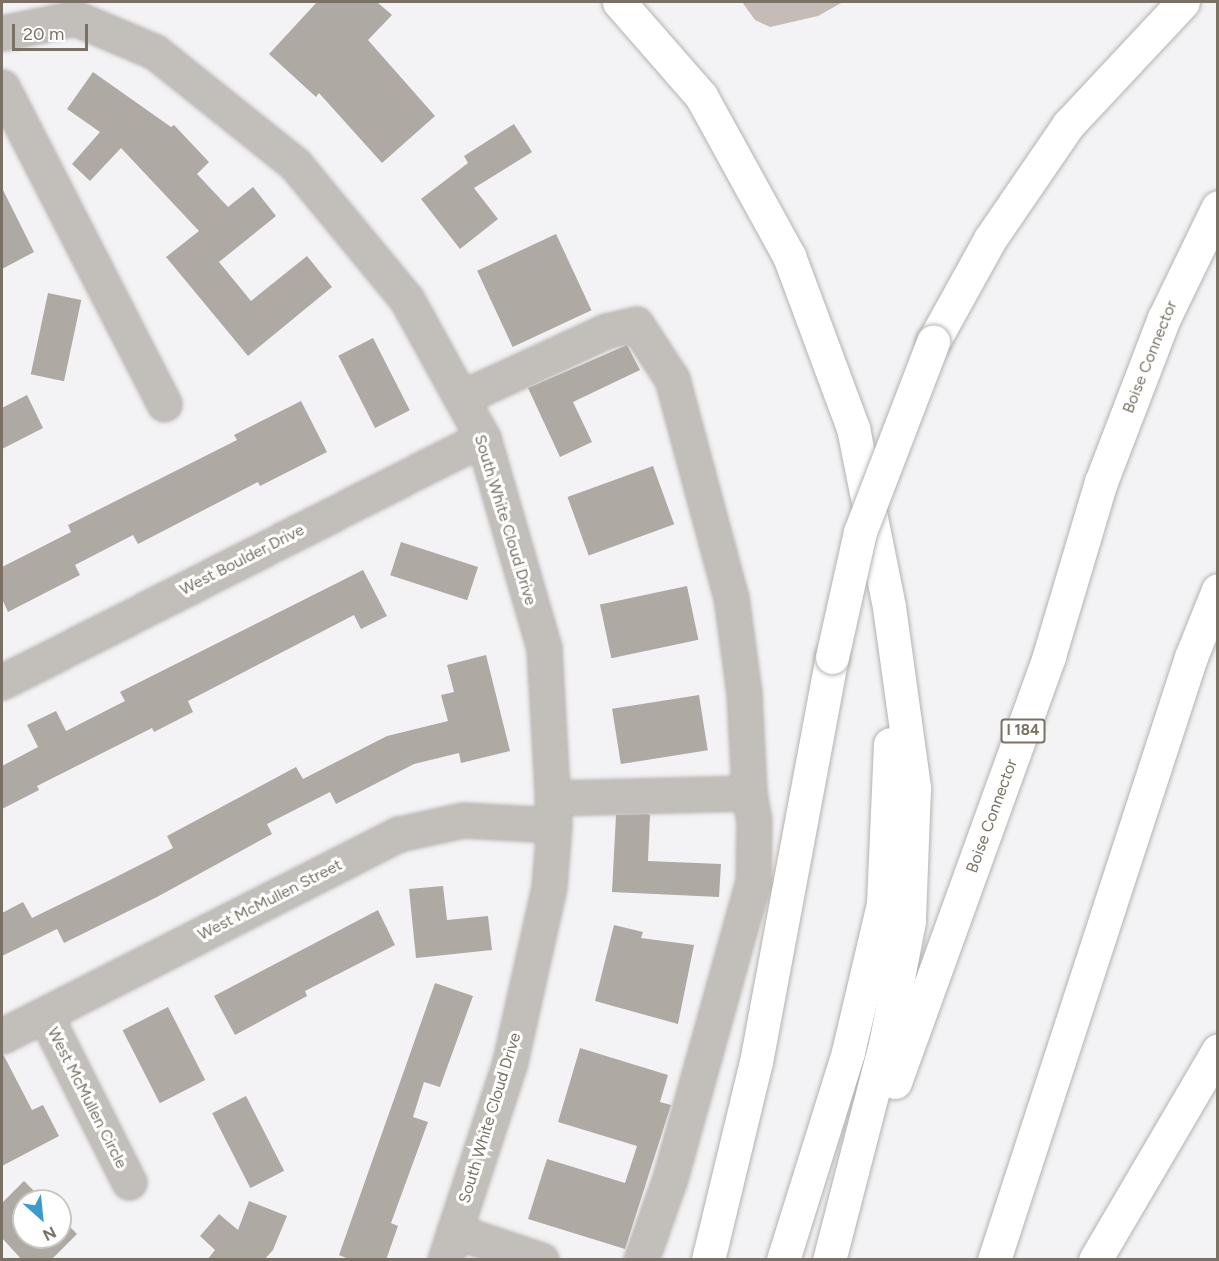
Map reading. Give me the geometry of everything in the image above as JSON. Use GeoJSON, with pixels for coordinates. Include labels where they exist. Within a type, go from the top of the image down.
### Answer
{"type":"FeatureCollection","features":[{"type":"Feature","properties":{"kind":"highway"},"geometry":{"type":"LineString","coordinates":[[619,2],[701,96],[789,256],[853,428],[889,607],[914,788],[909,921],[885,1044],[829,1260]]}},
{"type":"Feature","properties":{"kind":"highway"},"geometry":{"type":"LineString","coordinates":[[708,1260],[756,1062],[832,657],[860,532],[933,342],[990,239],[1068,125],[1183,2]]}},
{"type":"Feature","properties":{"kind":"highway","name":"Boise Connector"},"geometry":{"type":"LineString","coordinates":[[835,1260],[923,997],[1049,656],[1101,482],[1164,318],[1218,207]]}},
{"type":"Feature","properties":{"kind":"highway"},"geometry":{"type":"LineString","coordinates":[[994,1260],[1191,657],[1218,590]]}},
{"type":"Feature","properties":{"kind":"highway"},"geometry":{"type":"LineString","coordinates":[[783,1260],[848,1052],[883,904],[890,789],[889,607]]}},
{"type":"Feature","properties":{"kind":"highway"},"geometry":{"type":"LineString","coordinates":[[1095,1260],[1218,1050]]}},
{"type":"Feature","properties":{"kind":"highway"},"geometry":{"type":"LineString","coordinates":[[1191,1096],[1218,1062]]}},
{"type":"Feature","properties":{"kind":"street","name":"South White Cloud Drive"},"geometry":{"type":"LineString","coordinates":[[2,33],[75,18],[155,52],[295,164],[407,300],[483,438],[544,648],[553,811],[549,887],[510,1062],[450,1245]]}},
{"type":"Feature","properties":{"kind":"street"},"geometry":{"type":"LineString","coordinates":[[2,87],[164,404]]}},
{"type":"Feature","properties":{"kind":"street"},"geometry":{"type":"LineString","coordinates":[[461,398],[606,331],[636,324],[672,379],[731,597],[744,693],[749,793],[754,821],[753,881],[669,1181],[641,1260]]}},
{"type":"Feature","properties":{"kind":"street","name":"West Boulder Drive"},"geometry":{"type":"LineString","coordinates":[[2,682],[483,438]]}},
{"type":"Feature","properties":{"kind":"street","name":"West McMullen Street"},"geometry":{"type":"LineString","coordinates":[[2,1036],[399,834],[463,820],[749,793]]}},
{"type":"Feature","properties":{"kind":"street","name":"West McMullen Circle"},"geometry":{"type":"LineString","coordinates":[[45,1014],[129,1182]]}},
{"type":"Feature","properties":{"kind":"street"},"geometry":{"type":"LineString","coordinates":[[450,1245],[541,1260]]}},
{"type":"Feature","properties":{"kind":"shaded area"},"geometry":{"type":"Polygon","coordinates":[[[742,2],[843,2],[818,16],[770,27],[755,20],[742,2]]]}},
{"type":"Feature","properties":{"kind":"building"},"geometry":{"type":"Polygon","coordinates":[[[317,2],[377,2],[392,15],[368,40],[435,116],[382,163],[319,93],[316,97],[269,54],[317,2]]]}},
{"type":"Feature","properties":{"kind":"building"},"geometry":{"type":"Polygon","coordinates":[[[93,72],[171,127],[174,125],[209,162],[197,174],[228,207],[253,187],[276,216],[219,262],[251,301],[307,256],[332,287],[248,356],[166,257],[199,231],[121,148],[90,181],[72,164],[100,132],[67,109],[93,72]]]}},
{"type":"Feature","properties":{"kind":"building"},"geometry":{"type":"Polygon","coordinates":[[[514,124],[532,152],[474,188],[498,219],[460,249],[421,199],[468,163],[464,156],[514,124]]]}},
{"type":"Feature","properties":{"kind":"building"},"geometry":{"type":"Polygon","coordinates":[[[2,188],[34,252],[2,269],[2,188]]]}},
{"type":"Feature","properties":{"kind":"building"},"geometry":{"type":"Polygon","coordinates":[[[556,234],[591,310],[513,347],[477,271],[556,234]]]}},
{"type":"Feature","properties":{"kind":"building"},"geometry":{"type":"Polygon","coordinates":[[[48,293],[81,300],[64,381],[31,374],[48,293]]]}},
{"type":"Feature","properties":{"kind":"building"},"geometry":{"type":"Polygon","coordinates":[[[373,338],[410,410],[375,428],[338,356],[373,338]]]}},
{"type":"Feature","properties":{"kind":"building"},"geometry":{"type":"Polygon","coordinates":[[[627,345],[640,370],[573,402],[592,442],[560,457],[528,388],[627,345]]]}},
{"type":"Feature","properties":{"kind":"building"},"geometry":{"type":"Polygon","coordinates":[[[27,395],[43,428],[2,449],[2,408],[27,395]]]}},
{"type":"Feature","properties":{"kind":"building"},"geometry":{"type":"Polygon","coordinates":[[[301,401],[327,452],[260,486],[258,482],[138,544],[133,535],[75,565],[80,575],[8,612],[2,599],[2,567],[71,532],[68,525],[237,440],[234,435],[301,401]]]}},
{"type":"Feature","properties":{"kind":"building"},"geometry":{"type":"Polygon","coordinates":[[[653,466],[674,524],[589,555],[567,497],[653,466]]]}},
{"type":"Feature","properties":{"kind":"building"},"geometry":{"type":"Polygon","coordinates":[[[401,542],[478,567],[467,600],[390,575],[401,542]]]}},
{"type":"Feature","properties":{"kind":"building"},"geometry":{"type":"Polygon","coordinates":[[[363,570],[387,616],[361,629],[354,615],[188,701],[193,712],[154,732],[152,728],[37,786],[39,790],[2,809],[2,766],[38,747],[27,725],[56,711],[66,731],[125,701],[120,692],[363,570]]]}},
{"type":"Feature","properties":{"kind":"building"},"geometry":{"type":"Polygon","coordinates":[[[687,586],[698,640],[611,658],[600,605],[687,586]]]}},
{"type":"Feature","properties":{"kind":"building"},"geometry":{"type":"Polygon","coordinates":[[[486,655],[510,751],[461,763],[459,753],[414,764],[336,804],[330,792],[267,824],[272,834],[157,897],[64,943],[57,929],[2,956],[2,913],[23,902],[32,918],[112,879],[173,848],[167,836],[296,767],[303,779],[387,736],[448,721],[441,695],[454,692],[447,665],[486,655]]]}},
{"type":"Feature","properties":{"kind":"building"},"geometry":{"type":"Polygon","coordinates":[[[699,695],[708,750],[621,764],[612,709],[699,695]]]}},
{"type":"Feature","properties":{"kind":"building"},"geometry":{"type":"Polygon","coordinates":[[[616,815],[650,815],[648,861],[721,864],[719,897],[612,892],[616,815]]]}},
{"type":"Feature","properties":{"kind":"building"},"geometry":{"type":"Polygon","coordinates":[[[443,886],[447,920],[488,916],[492,950],[416,958],[409,889],[443,886]]]}},
{"type":"Feature","properties":{"kind":"building"},"geometry":{"type":"Polygon","coordinates":[[[378,910],[395,945],[305,991],[307,996],[235,1035],[214,996],[378,910]]]}},
{"type":"Feature","properties":{"kind":"building"},"geometry":{"type":"Polygon","coordinates":[[[614,925],[643,932],[641,938],[694,945],[678,1024],[595,1001],[614,925]]]}},
{"type":"Feature","properties":{"kind":"building"},"geometry":{"type":"Polygon","coordinates":[[[435,983],[473,996],[440,1087],[424,1082],[413,1117],[428,1122],[391,1223],[398,1226],[386,1260],[351,1260],[339,1255],[435,983]]]}},
{"type":"Feature","properties":{"kind":"building"},"geometry":{"type":"Polygon","coordinates":[[[168,1007],[205,1080],[160,1103],[123,1030],[168,1007]]]}},
{"type":"Feature","properties":{"kind":"building"},"geometry":{"type":"Polygon","coordinates":[[[580,1048],[668,1075],[660,1102],[671,1105],[625,1249],[528,1219],[547,1159],[625,1183],[637,1146],[558,1122],[580,1048]]]}},
{"type":"Feature","properties":{"kind":"building"},"geometry":{"type":"Polygon","coordinates":[[[3,1054],[32,1110],[43,1105],[59,1136],[2,1166],[3,1054]]]}},
{"type":"Feature","properties":{"kind":"building"},"geometry":{"type":"Polygon","coordinates":[[[246,1096],[284,1171],[250,1188],[212,1113],[246,1096]]]}},
{"type":"Feature","properties":{"kind":"building"},"geometry":{"type":"Polygon","coordinates":[[[24,1181],[32,1189],[16,1189],[24,1181]]]}},
{"type":"Feature","properties":{"kind":"building"},"geometry":{"type":"Polygon","coordinates":[[[12,1193],[12,1249],[2,1238],[2,1203],[12,1193]]]}},
{"type":"Feature","properties":{"kind":"building"},"geometry":{"type":"Polygon","coordinates":[[[249,1201],[287,1216],[273,1250],[264,1260],[207,1260],[215,1250],[200,1236],[219,1214],[238,1230],[249,1201]]]}},
{"type":"Feature","properties":{"kind":"building"},"geometry":{"type":"Polygon","coordinates":[[[72,1229],[77,1234],[72,1239],[72,1229]]]}},
{"type":"Feature","properties":{"kind":"building"},"geometry":{"type":"Polygon","coordinates":[[[12,1249],[62,1249],[51,1260],[22,1260],[12,1249]]]}}]}
